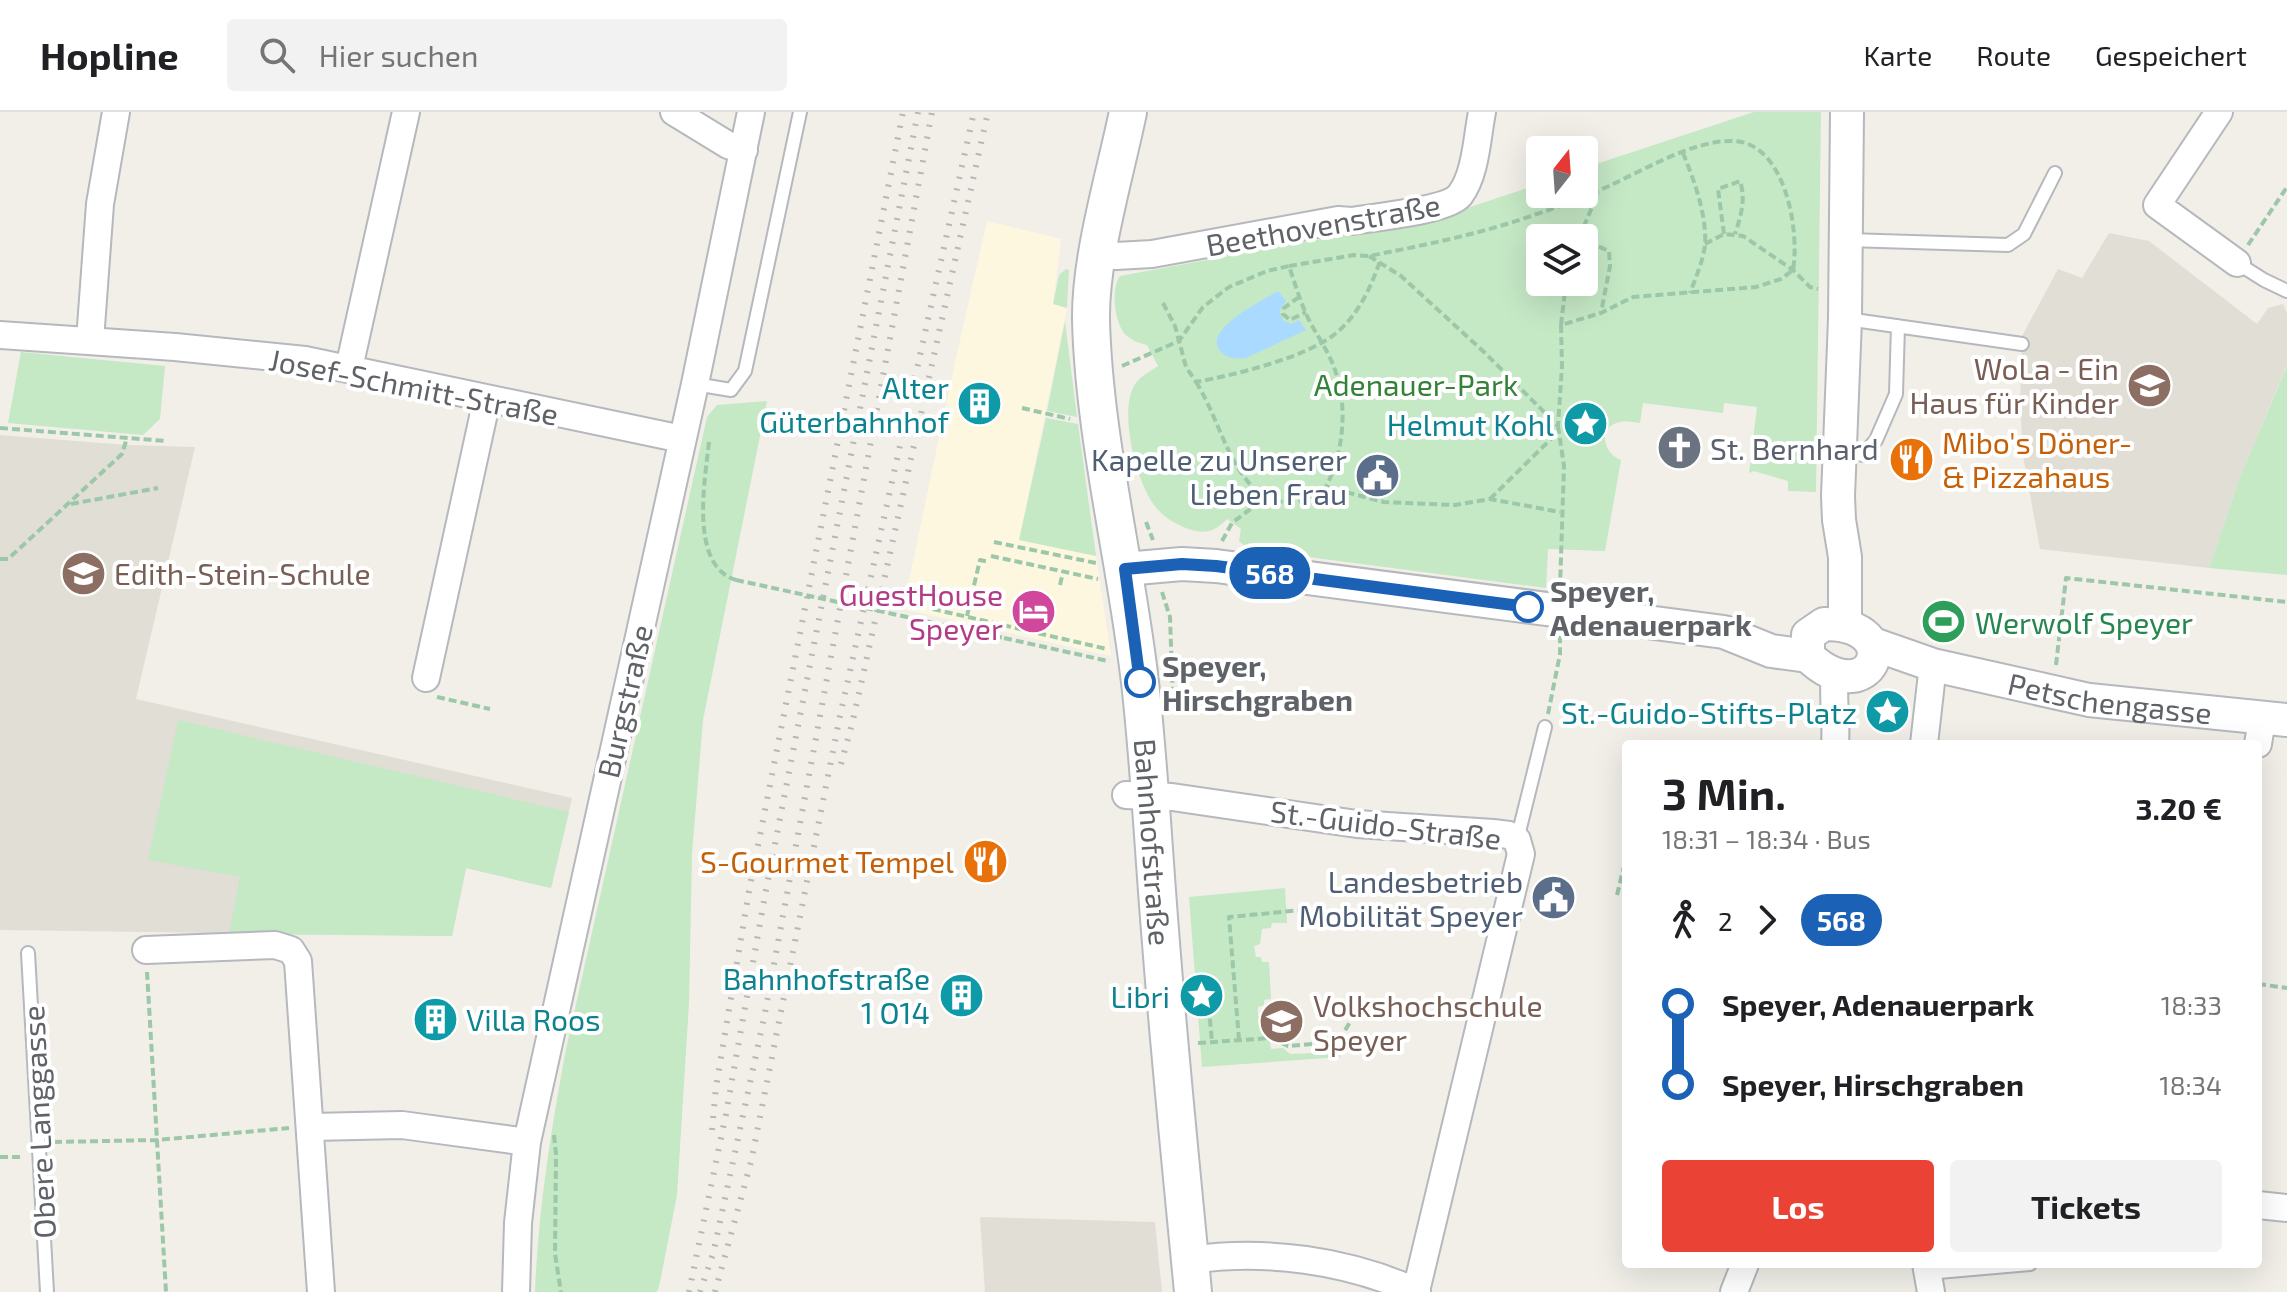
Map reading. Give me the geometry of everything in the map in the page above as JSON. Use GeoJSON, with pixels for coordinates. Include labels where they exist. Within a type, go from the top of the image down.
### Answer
{"type":"FeatureCollection","features":[{"type":"Feature","properties":{"kind":"main road","name":"Bahnhofstraße"},"geometry":{"type":"LineString","coordinates":[[1128,112],[1099,251],[1091,320],[1108,471],[1124,570],[1139,795],[1161,942],[1191,1276]]}},
{"type":"Feature","properties":{"kind":"street"},"geometry":{"type":"LineString","coordinates":[[90,340],[100,204],[116,112]]}},
{"type":"Feature","properties":{"kind":"street"},"geometry":{"type":"LineString","coordinates":[[349,368],[406,112]]}},
{"type":"Feature","properties":{"kind":"street"},"geometry":{"type":"LineString","coordinates":[[674,112],[728,145],[744,150]]}},
{"type":"Feature","properties":{"kind":"street","name":"Burgstraße"},"geometry":{"type":"LineString","coordinates":[[516,1292],[518,1223],[527,1142],[692,396],[751,112]]}},
{"type":"Feature","properties":{"kind":"street","name":"Beethovenstraße"},"geometry":{"type":"LineString","coordinates":[[1099,251],[1116,256],[1152,254],[1338,220],[1352,221],[1441,206],[1459,198],[1467,181],[1482,112]]}},
{"type":"Feature","properties":{"kind":"street"},"geometry":{"type":"LineString","coordinates":[[1847,112],[1839,520],[1830,557],[1821,635],[1821,668],[1858,665]]}},
{"type":"Feature","properties":{"kind":"street"},"geometry":{"type":"LineString","coordinates":[[2219,112],[2157,205],[2237,263]]}},
{"type":"Feature","properties":{"kind":"street","name":"Josef-Schmitt-Straße"},"geometry":{"type":"LineString","coordinates":[[0,335],[305,360],[682,439]]}},
{"type":"Feature","properties":{"kind":"street"},"geometry":{"type":"LineString","coordinates":[[426,678],[487,399]]}},
{"type":"Feature","properties":{"kind":"street"},"geometry":{"type":"LineString","coordinates":[[1124,570],[1216,566],[1559,623],[1726,633],[1773,630],[1821,635],[1863,634],[1858,665],[1832,695],[1836,732]]}},
{"type":"Feature","properties":{"kind":"street","name":"Petschengasse"},"geometry":{"type":"LineString","coordinates":[[1858,665],[1901,670],[1933,665],[2089,700],[2269,728]]}},
{"type":"Feature","properties":{"kind":"street"},"geometry":{"type":"LineString","coordinates":[[1924,740],[1933,665]]}},
{"type":"Feature","properties":{"kind":"street","name":"St.-Guido-Straße"},"geometry":{"type":"LineString","coordinates":[[1139,795],[1357,824],[1493,833],[1509,835],[1517,840],[1521,854],[1416,1292]]}},
{"type":"Feature","properties":{"kind":"street"},"geometry":{"type":"LineString","coordinates":[[146,950],[275,945],[291,950],[298,961],[321,1292]]}},
{"type":"Feature","properties":{"kind":"street"},"geometry":{"type":"LineString","coordinates":[[311,1127],[402,1125],[527,1142]]}},
{"type":"Feature","properties":{"kind":"street"},"geometry":{"type":"LineString","coordinates":[[2262,1205],[2287,1208]]}},
{"type":"Feature","properties":{"kind":"street"},"geometry":{"type":"LineString","coordinates":[[1191,1276],[1244,1256],[1287,1257],[1346,1269],[1416,1292]]}},
{"type":"Feature","properties":{"kind":"street"},"geometry":{"type":"LineString","coordinates":[[1734,1292],[1743,1268]]}},
{"type":"Feature","properties":{"kind":"lane"},"geometry":{"type":"LineString","coordinates":[[692,396],[731,390],[745,371],[800,112]]}},
{"type":"Feature","properties":{"kind":"lane"},"geometry":{"type":"LineString","coordinates":[[1846,240],[2008,245],[2024,234],[2055,173]]}},
{"type":"Feature","properties":{"kind":"lane"},"geometry":{"type":"LineString","coordinates":[[2237,263],[2287,291]]}},
{"type":"Feature","properties":{"kind":"lane"},"geometry":{"type":"LineString","coordinates":[[1845,319],[2022,344]]}},
{"type":"Feature","properties":{"kind":"lane"},"geometry":{"type":"LineString","coordinates":[[1840,450],[1863,455],[1876,440],[1896,394],[1898,326]]}},
{"type":"Feature","properties":{"kind":"lane"},"geometry":{"type":"LineString","coordinates":[[1517,840],[1545,727]]}},
{"type":"Feature","properties":{"kind":"lane","name":"Obere Langgasse"},"geometry":{"type":"LineString","coordinates":[[28,953],[47,1292]]}},
{"type":"Feature","properties":{"kind":"lane"},"geometry":{"type":"LineString","coordinates":[[1928,1276],[1996,1268]]}},
{"type":"Feature","properties":{"kind":"path"},"geometry":{"type":"LineString","coordinates":[[1114,370],[1179,341],[1203,307],[1220,293],[1267,271],[1354,255],[1369,256],[1482,231],[1599,191],[1683,153],[1716,142],[1733,141],[1757,147],[1774,165],[1788,204],[1795,256],[1793,270]]}},
{"type":"Feature","properties":{"kind":"path"},"geometry":{"type":"LineString","coordinates":[[1683,153],[1692,176],[1705,244],[1690,293]]}},
{"type":"Feature","properties":{"kind":"path"},"geometry":{"type":"LineString","coordinates":[[1724,234],[1718,189],[1740,181],[1744,192],[1743,205],[1735,234]]}},
{"type":"Feature","properties":{"kind":"path"},"geometry":{"type":"LineString","coordinates":[[2237,263],[2287,187]]}},
{"type":"Feature","properties":{"kind":"path"},"geometry":{"type":"LineString","coordinates":[[1587,224],[1599,191]]}},
{"type":"Feature","properties":{"kind":"path"},"geometry":{"type":"LineString","coordinates":[[1705,244],[1724,234],[1743,236],[1793,270],[1810,287],[1819,290]]}},
{"type":"Feature","properties":{"kind":"path"},"geometry":{"type":"LineString","coordinates":[[1598,244],[1609,251],[1610,266],[1601,313]]}},
{"type":"Feature","properties":{"kind":"path"},"geometry":{"type":"LineString","coordinates":[[1196,382],[1237,373],[1322,342],[1349,321],[1368,290],[1383,253]]}},
{"type":"Feature","properties":{"kind":"path"},"geometry":{"type":"LineString","coordinates":[[1369,256],[1401,276],[1484,352],[1558,429]]}},
{"type":"Feature","properties":{"kind":"path"},"geometry":{"type":"LineString","coordinates":[[1163,303],[1179,341],[1181,355],[1208,401],[1240,474],[1250,487],[1265,498],[1297,502],[1314,498],[1326,487],[1333,472],[1341,441],[1342,398],[1336,371],[1299,297],[1289,266]]}},
{"type":"Feature","properties":{"kind":"path"},"geometry":{"type":"LineString","coordinates":[[1561,325],[1601,313],[1633,297],[1770,284],[1793,270]]}},
{"type":"Feature","properties":{"kind":"path"},"geometry":{"type":"LineString","coordinates":[[1545,727],[1560,654],[1560,512],[1564,466],[1558,429],[1564,296]]}},
{"type":"Feature","properties":{"kind":"path"},"geometry":{"type":"LineString","coordinates":[[1299,297],[1284,308],[1283,314],[1290,320],[1306,312]]}},
{"type":"Feature","properties":{"kind":"path"},"geometry":{"type":"LineString","coordinates":[[692,396],[712,413],[703,524],[716,569],[724,577],[1004,638],[1128,659]]}},
{"type":"Feature","properties":{"kind":"path"},"geometry":{"type":"LineString","coordinates":[[1022,408],[1083,422]]}},
{"type":"Feature","properties":{"kind":"path"},"geometry":{"type":"LineString","coordinates":[[0,428],[166,441]]}},
{"type":"Feature","properties":{"kind":"path"},"geometry":{"type":"LineString","coordinates":[[1490,499],[1558,429]]}},
{"type":"Feature","properties":{"kind":"path"},"geometry":{"type":"LineString","coordinates":[[0,559],[8,559],[122,454],[127,438]]}},
{"type":"Feature","properties":{"kind":"path"},"geometry":{"type":"LineString","coordinates":[[1326,487],[1384,502],[1455,505],[1490,499],[1560,512]]}},
{"type":"Feature","properties":{"kind":"path"},"geometry":{"type":"LineString","coordinates":[[69,504],[158,488]]}},
{"type":"Feature","properties":{"kind":"path"},"geometry":{"type":"LineString","coordinates":[[1217,550],[1232,523],[1265,498]]}},
{"type":"Feature","properties":{"kind":"path"},"geometry":{"type":"LineString","coordinates":[[1124,570],[1152,532],[1144,518]]}},
{"type":"Feature","properties":{"kind":"path"},"geometry":{"type":"LineString","coordinates":[[994,542],[1124,570],[1164,601],[1170,617],[1173,702],[1168,709]]}},
{"type":"Feature","properties":{"kind":"path"},"geometry":{"type":"LineString","coordinates":[[967,617],[980,560],[1063,571],[1124,570]]}},
{"type":"Feature","properties":{"kind":"path"},"geometry":{"type":"LineString","coordinates":[[1060,585],[1063,571]]}},
{"type":"Feature","properties":{"kind":"path"},"geometry":{"type":"LineString","coordinates":[[2055,672],[2066,578],[2287,602]]}},
{"type":"Feature","properties":{"kind":"path"},"geometry":{"type":"LineString","coordinates":[[937,590],[971,598]]}},
{"type":"Feature","properties":{"kind":"path"},"geometry":{"type":"LineString","coordinates":[[933,609],[1128,659]]}},
{"type":"Feature","properties":{"kind":"path"},"geometry":{"type":"LineString","coordinates":[[426,678],[434,696],[490,709]]}},
{"type":"Feature","properties":{"kind":"path"},"geometry":{"type":"LineString","coordinates":[[1617,895],[1622,874]]}},
{"type":"Feature","properties":{"kind":"path"},"geometry":{"type":"LineString","coordinates":[[1239,1040],[1229,917],[1302,910]]}},
{"type":"Feature","properties":{"kind":"path"},"geometry":{"type":"LineString","coordinates":[[146,950],[166,1292]]}},
{"type":"Feature","properties":{"kind":"path"},"geometry":{"type":"LineString","coordinates":[[2262,985],[2287,988]]}},
{"type":"Feature","properties":{"kind":"path"},"geometry":{"type":"LineString","coordinates":[[1191,1011],[1209,1009],[1212,1042]]}},
{"type":"Feature","properties":{"kind":"path"},"geometry":{"type":"LineString","coordinates":[[1194,1044],[1271,1038],[1288,1046],[1313,1044],[1316,1039],[1341,1037],[1350,1022]]}},
{"type":"Feature","properties":{"kind":"path"},"geometry":{"type":"LineString","coordinates":[[40,1142],[157,1140],[311,1127]]}},
{"type":"Feature","properties":{"kind":"path"},"geometry":{"type":"LineString","coordinates":[[553,1132],[556,1154],[555,1254],[561,1292]]}},
{"type":"Feature","properties":{"kind":"shaded area"},"geometry":{"type":"Polygon","coordinates":[[[987,221],[1061,239],[1053,304],[1067,308],[1019,540],[1096,556],[1111,656],[903,609],[987,221]]]}},
{"type":"Feature","properties":{"kind":"shaded area","name":"WoLa - Ein Haus für Kinder"},"geometry":{"type":"Polygon","coordinates":[[[2109,233],[2149,241],[2257,324],[2268,308],[2283,304],[2287,313],[2287,365],[2240,477],[2209,568],[2040,549],[2023,456],[2020,404],[2022,336],[2058,269],[2082,278],[2109,233]]]}},
{"type":"Feature","properties":{"kind":"shaded area","name":"Edith-Stein-Schule"},"geometry":{"type":"Polygon","coordinates":[[[0,435],[195,447],[136,699],[572,798],[551,888],[466,868],[452,936],[0,930],[0,435]]]}},
{"type":"Feature","properties":{"kind":"shaded area"},"geometry":{"type":"Polygon","coordinates":[[[980,1217],[1155,1222],[1162,1292],[985,1292],[980,1217]]]}},
{"type":"Feature","properties":{"kind":"green space","name":"Adenauer-Park"},"geometry":{"type":"Polygon","coordinates":[[[1754,112],[1821,112],[1816,492],[1788,491],[1788,481],[1754,471],[1749,473],[1757,407],[1724,403],[1723,413],[1643,403],[1640,423],[1620,422],[1605,434],[1610,452],[1621,460],[1605,551],[1548,549],[1546,588],[1248,549],[1239,541],[1241,529],[1227,519],[1210,531],[1200,532],[1184,527],[1161,513],[1141,480],[1132,447],[1128,413],[1134,386],[1141,377],[1158,366],[1147,345],[1129,338],[1121,327],[1115,296],[1120,276],[1440,217],[1526,189],[1526,208],[1598,208],[1598,163],[1754,112]]]}},
{"type":"Feature","properties":{"kind":"green space"},"geometry":{"type":"Polygon","coordinates":[[[1069,270],[1067,308],[1053,304],[1059,275],[1069,270]]]}},
{"type":"Feature","properties":{"kind":"green space"},"geometry":{"type":"Polygon","coordinates":[[[1065,321],[1077,417],[1047,411],[1065,321]]]}},
{"type":"Feature","properties":{"kind":"green space"},"geometry":{"type":"Polygon","coordinates":[[[21,352],[165,366],[160,419],[143,435],[8,423],[21,352]]]}},
{"type":"Feature","properties":{"kind":"green space"},"geometry":{"type":"Polygon","coordinates":[[[2287,366],[2287,575],[2209,568],[2240,477],[2287,366]]]}},
{"type":"Feature","properties":{"kind":"green space"},"geometry":{"type":"Polygon","coordinates":[[[767,401],[703,720],[692,854],[689,1003],[677,1195],[660,1282],[657,1292],[535,1292],[546,1170],[566,1049],[707,417],[717,405],[767,401]]]}},
{"type":"Feature","properties":{"kind":"green space"},"geometry":{"type":"Polygon","coordinates":[[[1046,418],[1078,424],[1096,556],[1019,540],[1046,418]]]}},
{"type":"Feature","properties":{"kind":"green space"},"geometry":{"type":"Polygon","coordinates":[[[178,720],[569,812],[551,888],[466,868],[452,936],[229,934],[240,877],[148,860],[178,720]]]}},
{"type":"Feature","properties":{"kind":"green space"},"geometry":{"type":"Polygon","coordinates":[[[1285,888],[1287,923],[1272,923],[1271,928],[1262,929],[1260,944],[1254,946],[1256,957],[1261,957],[1262,962],[1269,962],[1271,999],[1264,1000],[1264,1005],[1258,1007],[1258,1016],[1266,1018],[1271,1049],[1283,1048],[1290,1054],[1313,1053],[1318,1046],[1332,1046],[1341,1057],[1202,1067],[1189,897],[1285,888]]]}},
{"type":"Feature","properties":{"kind":"water"},"geometry":{"type":"Polygon","coordinates":[[[1278,291],[1286,301],[1279,311],[1283,320],[1291,324],[1299,320],[1306,330],[1246,358],[1223,354],[1217,343],[1226,325],[1278,291]]]}},
{"type":"Feature","properties":{"kind":"railway"},"geometry":{"type":"LineString","coordinates":[[712,1130],[716,1087],[749,891],[903,112]]}},
{"type":"Feature","properties":{"kind":"railway"},"geometry":{"type":"LineString","coordinates":[[689,1292],[726,1114],[765,895],[918,112]]}},
{"type":"Feature","properties":{"kind":"railway"},"geometry":{"type":"LineString","coordinates":[[700,1292],[713,1254],[764,1018],[932,112]]}},
{"type":"Feature","properties":{"kind":"railway"},"geometry":{"type":"LineString","coordinates":[[715,1292],[751,1162],[840,716],[974,112]]}},
{"type":"Feature","properties":{"kind":"railway"},"geometry":{"type":"LineString","coordinates":[[841,764],[988,112]]}},
{"type":"Feature","properties":{"kind":"bus line","name":"568"},"geometry":{"type":"LineString","coordinates":[[1140,682],[1125,569],[1182,564],[1216,566],[1528,607]]}},
{"type":"Feature","properties":{"kind":"place","name":"WoLa - Ein Haus für Kinder"},"geometry":{"type":"Point","coordinates":[2150,385]}},
{"type":"Feature","properties":{"kind":"place","name":"Alter Güterbahnhof"},"geometry":{"type":"Point","coordinates":[980,404]}},
{"type":"Feature","properties":{"kind":"place","name":"Helmut Kohl"},"geometry":{"type":"Point","coordinates":[1585,424]}},
{"type":"Feature","properties":{"kind":"place","name":"St. Bernhard"},"geometry":{"type":"Point","coordinates":[1679,448]}},
{"type":"Feature","properties":{"kind":"place","name":"Mibo's Döner- & Pizzahaus"},"geometry":{"type":"Point","coordinates":[1911,459]}},
{"type":"Feature","properties":{"kind":"place","name":"Kapelle zu Unserer Lieben Frau"},"geometry":{"type":"Point","coordinates":[1378,476]}},
{"type":"Feature","properties":{"kind":"place","name":"Edith-Stein-Schule"},"geometry":{"type":"Point","coordinates":[83,573]}},
{"type":"Feature","properties":{"kind":"place","name":"Speyer, Adenauerpark"},"geometry":{"type":"Point","coordinates":[1528,607]}},
{"type":"Feature","properties":{"kind":"place","name":"GuestHouse Speyer"},"geometry":{"type":"Point","coordinates":[1034,611]}},
{"type":"Feature","properties":{"kind":"place","name":"Werwolf Speyer"},"geometry":{"type":"Point","coordinates":[1944,622]}},
{"type":"Feature","properties":{"kind":"place","name":"Speyer, Hirschgraben"},"geometry":{"type":"Point","coordinates":[1140,682]}},
{"type":"Feature","properties":{"kind":"place","name":"St.-Guido-Stifts-Platz"},"geometry":{"type":"Point","coordinates":[1888,712]}},
{"type":"Feature","properties":{"kind":"place","name":"S-Gourmet Tempel"},"geometry":{"type":"Point","coordinates":[985,861]}},
{"type":"Feature","properties":{"kind":"place","name":"Landesbetrieb Mobilität Speyer"},"geometry":{"type":"Point","coordinates":[1554,898]}},
{"type":"Feature","properties":{"kind":"place","name":"Bahnhofstraße 1 O14"},"geometry":{"type":"Point","coordinates":[961,995]}},
{"type":"Feature","properties":{"kind":"place","name":"Libri"},"geometry":{"type":"Point","coordinates":[1201,996]}},
{"type":"Feature","properties":{"kind":"place","name":"Villa Roos"},"geometry":{"type":"Point","coordinates":[435,1019]}},
{"type":"Feature","properties":{"kind":"place","name":"Volkshochschule Speyer"},"geometry":{"type":"Point","coordinates":[1282,1022]}}]}
